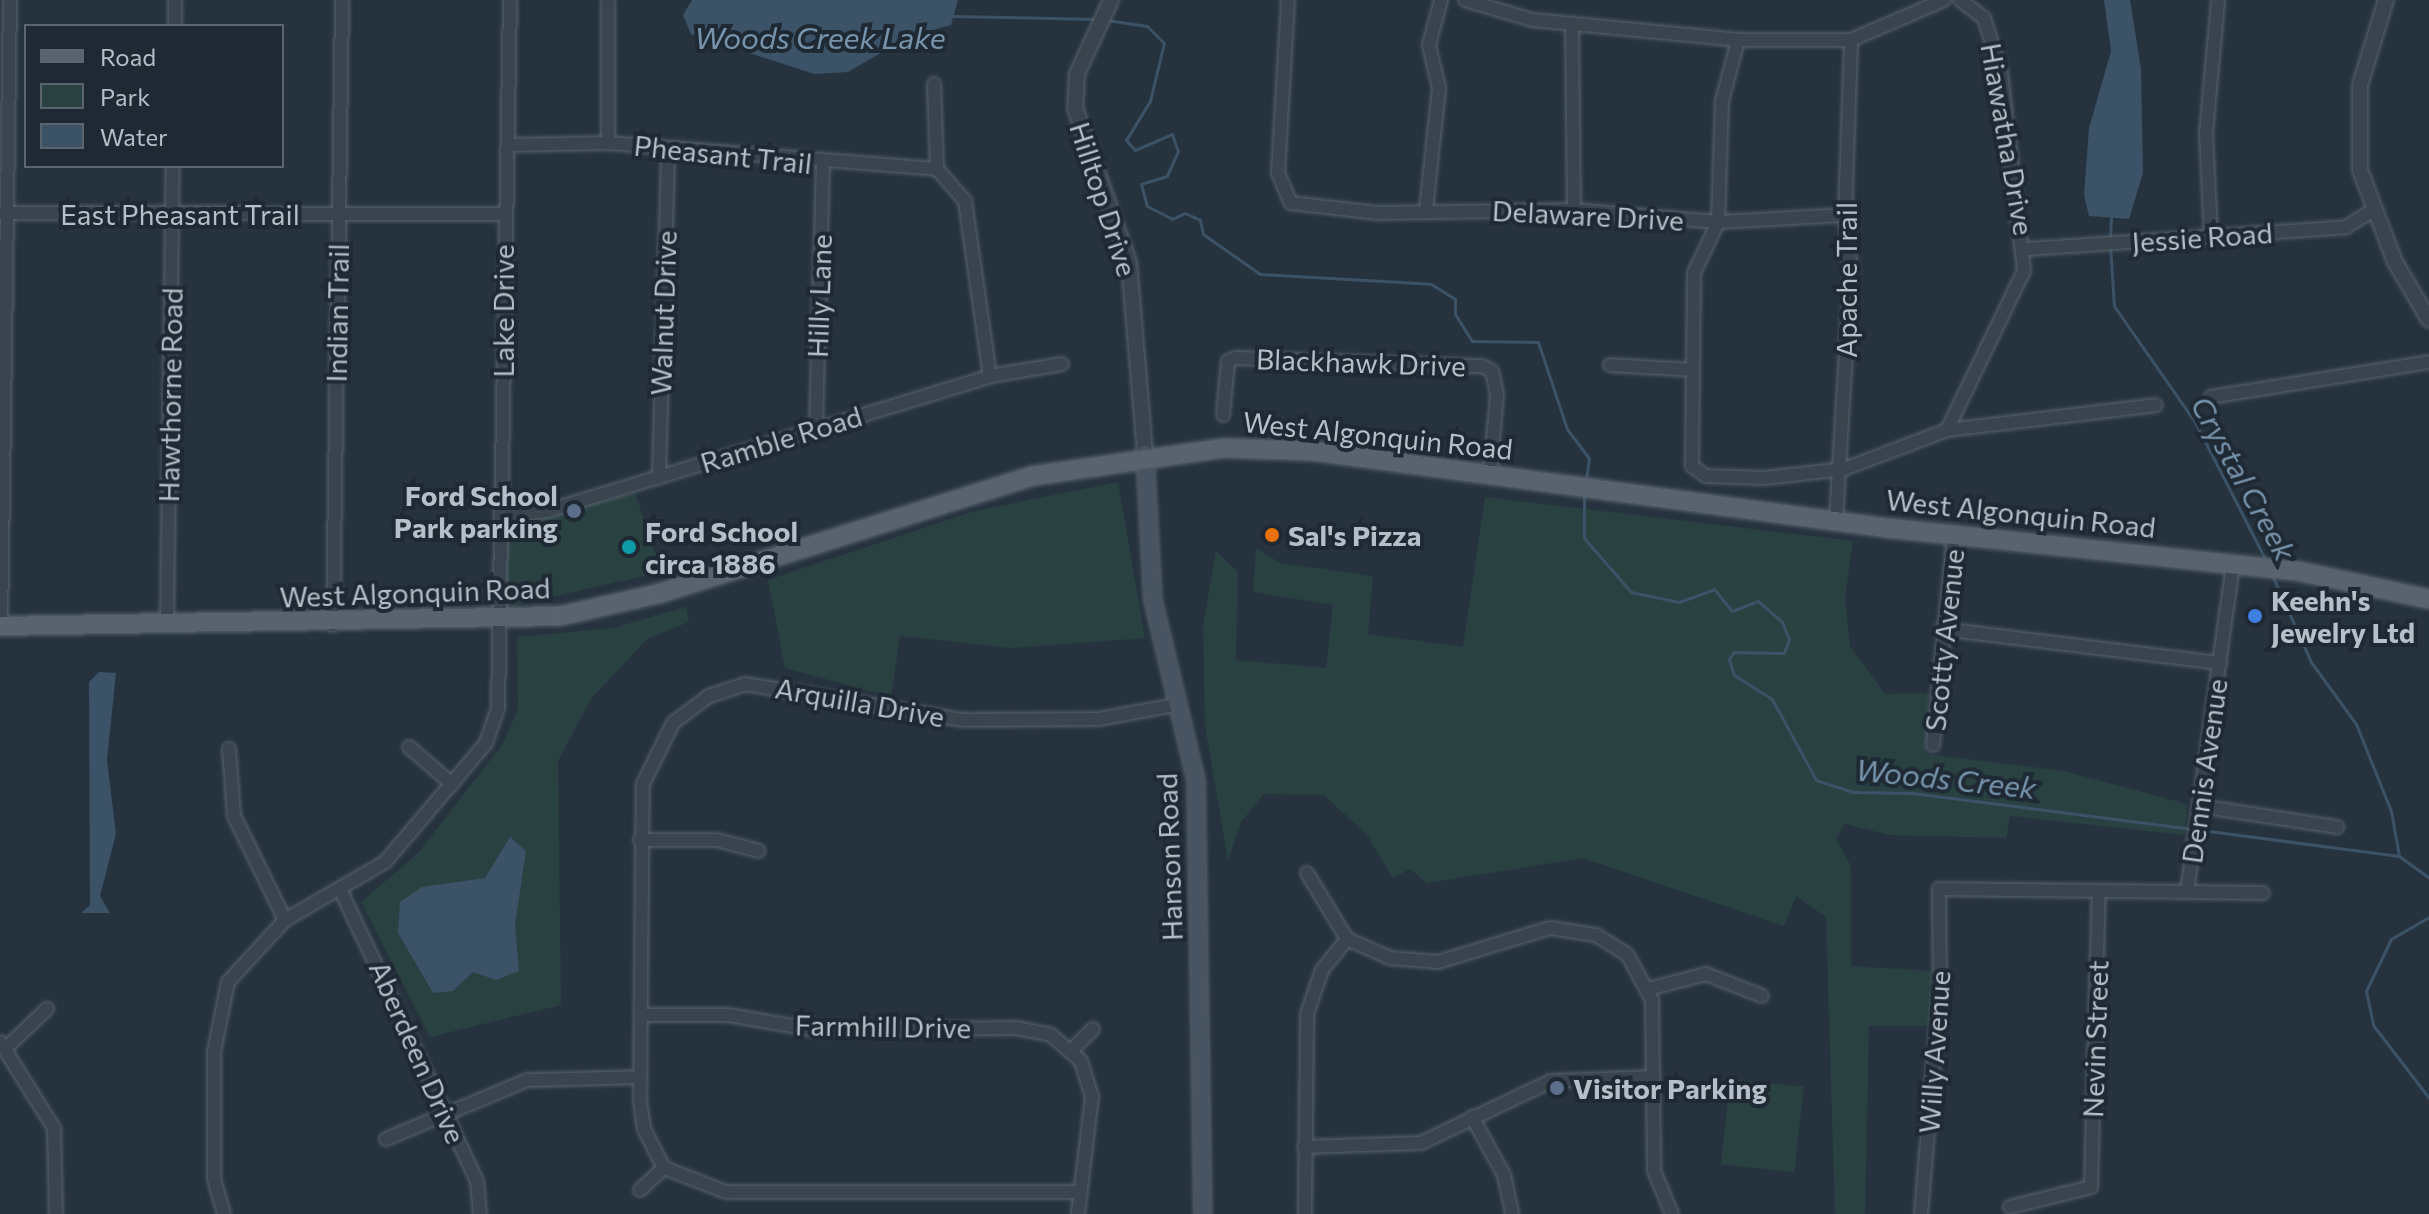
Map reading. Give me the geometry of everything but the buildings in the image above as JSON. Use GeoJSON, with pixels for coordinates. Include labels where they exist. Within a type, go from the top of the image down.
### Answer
{"type":"FeatureCollection","features":[{"type":"Feature","properties":{"kind":"main road","name":"West Algonquin Road"},"geometry":{"type":"LineString","coordinates":[[0,626],[500,622],[620,604],[1032,476],[1145,454],[1312,451],[1836,520],[2298,571],[2429,599]]}},
{"type":"Feature","properties":{"kind":"main road","name":"Hanson Road"},"geometry":{"type":"LineString","coordinates":[[1145,454],[1153,600],[1196,781],[1203,1214]]}},
{"type":"Feature","properties":{"kind":"street"},"geometry":{"type":"LineString","coordinates":[[0,626],[4,47],[10,0]]}},
{"type":"Feature","properties":{"kind":"street"},"geometry":{"type":"LineString","coordinates":[[175,0],[175,24]]}},
{"type":"Feature","properties":{"kind":"street","name":"Indian Trail"},"geometry":{"type":"LineString","coordinates":[[333,625],[342,0]]}},
{"type":"Feature","properties":{"kind":"street","name":"Lake Drive"},"geometry":{"type":"LineString","coordinates":[[224,1214],[214,1178],[218,1014],[236,968],[285,920],[342,893],[385,862],[452,784],[493,725],[500,622],[503,214],[509,145],[510,0]]}},
{"type":"Feature","properties":{"kind":"street"},"geometry":{"type":"LineString","coordinates":[[608,0],[608,143]]}},
{"type":"Feature","properties":{"kind":"street","name":"Hilltop Drive"},"geometry":{"type":"LineString","coordinates":[[1111,0],[1077,74],[1075,108],[1129,262],[1145,454]]}},
{"type":"Feature","properties":{"kind":"street","name":"Delaware Drive"},"geometry":{"type":"LineString","coordinates":[[1288,0],[1278,186],[1291,203],[1330,210],[1574,210],[1718,222],[1845,215]]}},
{"type":"Feature","properties":{"kind":"street"},"geometry":{"type":"LineString","coordinates":[[1426,210],[1439,88],[1429,45],[1441,0]]}},
{"type":"Feature","properties":{"kind":"street"},"geometry":{"type":"LineString","coordinates":[[1465,0],[1572,24],[1738,40],[1851,40],[1944,0]]}},
{"type":"Feature","properties":{"kind":"street","name":"Hiawatha Drive"},"geometry":{"type":"LineString","coordinates":[[1947,430],[1979,376],[2027,249],[1993,39],[1977,8],[1960,0]]}},
{"type":"Feature","properties":{"kind":"street"},"geometry":{"type":"LineString","coordinates":[[2211,236],[2206,133],[2218,0]]}},
{"type":"Feature","properties":{"kind":"street"},"geometry":{"type":"LineString","coordinates":[[2386,0],[2360,85],[2360,170],[2372,211],[2429,320]]}},
{"type":"Feature","properties":{"kind":"street"},"geometry":{"type":"LineString","coordinates":[[1572,24],[1574,210]]}},
{"type":"Feature","properties":{"kind":"street"},"geometry":{"type":"LineString","coordinates":[[1738,40],[1722,101],[1718,222],[1695,265],[1690,458],[1696,473],[1717,477],[1844,469],[1947,430],[2156,405]]}},
{"type":"Feature","properties":{"kind":"street","name":"Apache Trail"},"geometry":{"type":"LineString","coordinates":[[1836,520],[1844,469],[1851,271],[1845,215],[1851,40]]}},
{"type":"Feature","properties":{"kind":"street"},"geometry":{"type":"LineString","coordinates":[[934,84],[937,169],[965,201],[990,376]]}},
{"type":"Feature","properties":{"kind":"street","name":"Pheasant Trail"},"geometry":{"type":"LineString","coordinates":[[509,145],[608,143],[823,164],[937,169]]}},
{"type":"Feature","properties":{"kind":"street","name":"Walnut Drive"},"geometry":{"type":"LineString","coordinates":[[659,478],[668,148]]}},
{"type":"Feature","properties":{"kind":"street","name":"Hilly Lane"},"geometry":{"type":"LineString","coordinates":[[816,428],[823,164]]}},
{"type":"Feature","properties":{"kind":"street","name":"Hawthorne Road"},"geometry":{"type":"LineString","coordinates":[[167,625],[173,168]]}},
{"type":"Feature","properties":{"kind":"street","name":"Jessie Road"},"geometry":{"type":"LineString","coordinates":[[2027,249],[2346,227],[2372,211]]}},
{"type":"Feature","properties":{"kind":"street","name":"East Pheasant Trail"},"geometry":{"type":"LineString","coordinates":[[3,213],[503,214]]}},
{"type":"Feature","properties":{"kind":"street","name":"Blackhawk Drive"},"geometry":{"type":"LineString","coordinates":[[1223,415],[1228,361],[1236,358],[1482,366],[1492,371],[1497,394],[1490,474]]}},
{"type":"Feature","properties":{"kind":"street"},"geometry":{"type":"LineString","coordinates":[[2211,397],[2374,376],[2429,362]]}},
{"type":"Feature","properties":{"kind":"street","name":"Ramble Road"},"geometry":{"type":"LineString","coordinates":[[501,517],[659,478],[990,376],[1062,364]]}},
{"type":"Feature","properties":{"kind":"street"},"geometry":{"type":"LineString","coordinates":[[1610,365],[1693,370]]}},
{"type":"Feature","properties":{"kind":"street","name":"Scotty Avenue"},"geometry":{"type":"LineString","coordinates":[[1933,745],[1942,629],[1954,534]]}},
{"type":"Feature","properties":{"kind":"street","name":"Dennis Avenue"},"geometry":{"type":"LineString","coordinates":[[1939,889],[2187,892],[2233,563]]}},
{"type":"Feature","properties":{"kind":"street"},"geometry":{"type":"LineString","coordinates":[[1942,629],[2220,663]]}},
{"type":"Feature","properties":{"kind":"street","name":"Arquilla Drive"},"geometry":{"type":"LineString","coordinates":[[664,1168],[644,1129],[640,1077],[640,840],[643,784],[666,733],[690,708],[745,684],[962,720],[1099,719],[1180,704]]}},
{"type":"Feature","properties":{"kind":"street"},"geometry":{"type":"LineString","coordinates":[[409,747],[452,784]]}},
{"type":"Feature","properties":{"kind":"street"},"geometry":{"type":"LineString","coordinates":[[229,749],[234,816],[285,920]]}},
{"type":"Feature","properties":{"kind":"street"},"geometry":{"type":"LineString","coordinates":[[2198,810],[2337,827]]}},
{"type":"Feature","properties":{"kind":"street"},"geometry":{"type":"LineString","coordinates":[[640,840],[717,840],[759,851]]}},
{"type":"Feature","properties":{"kind":"street"},"geometry":{"type":"LineString","coordinates":[[1307,873],[1347,939],[1426,963],[1523,932],[1574,929],[1617,946],[1648,989],[1654,1077],[1654,1171],[1672,1214]]}},
{"type":"Feature","properties":{"kind":"street","name":"Willy Avenue"},"geometry":{"type":"LineString","coordinates":[[1921,1214],[1939,1020],[1939,889]]}},
{"type":"Feature","properties":{"kind":"street","name":"Nevin Street"},"geometry":{"type":"LineString","coordinates":[[2010,1207],[2091,1187],[2099,891]]}},
{"type":"Feature","properties":{"kind":"street"},"geometry":{"type":"LineString","coordinates":[[2187,892],[2263,893]]}},
{"type":"Feature","properties":{"kind":"street","name":"Aberdeen Drive"},"geometry":{"type":"LineString","coordinates":[[342,893],[477,1181],[480,1214]]}},
{"type":"Feature","properties":{"kind":"street"},"geometry":{"type":"LineString","coordinates":[[1305,1214],[1307,1014],[1322,970],[1347,939]]}},
{"type":"Feature","properties":{"kind":"street"},"geometry":{"type":"LineString","coordinates":[[1648,989],[1706,974],[1762,996]]}},
{"type":"Feature","properties":{"kind":"street"},"geometry":{"type":"LineString","coordinates":[[47,1009],[3,1045],[54,1128],[56,1214]]}},
{"type":"Feature","properties":{"kind":"street","name":"Farmhill Drive"},"geometry":{"type":"LineString","coordinates":[[642,1015],[728,1015],[816,1030],[1027,1028],[1071,1051]]}},
{"type":"Feature","properties":{"kind":"street"},"geometry":{"type":"LineString","coordinates":[[1078,1214],[1092,1096],[1071,1051],[1093,1029]]}},
{"type":"Feature","properties":{"kind":"street"},"geometry":{"type":"LineString","coordinates":[[386,1139],[444,1112],[528,1080],[640,1077]]}},
{"type":"Feature","properties":{"kind":"street"},"geometry":{"type":"LineString","coordinates":[[1304,1147],[1421,1143],[1551,1081],[1654,1077]]}},
{"type":"Feature","properties":{"kind":"street"},"geometry":{"type":"LineString","coordinates":[[1472,1117],[1504,1175],[1512,1214]]}},
{"type":"Feature","properties":{"kind":"street"},"geometry":{"type":"LineString","coordinates":[[640,1190],[664,1168],[726,1192],[1081,1192]]}},
{"type":"Feature","properties":{"kind":"green space"},"geometry":{"type":"Polygon","coordinates":[[[1118,482],[1145,638],[1011,648],[900,636],[891,697],[785,668],[768,580],[971,512],[1118,482]]]}},
{"type":"Feature","properties":{"kind":"green space"},"geometry":{"type":"Polygon","coordinates":[[[635,493],[662,572],[515,605],[506,596],[507,524],[635,493]]]}},
{"type":"Feature","properties":{"kind":"green space"},"geometry":{"type":"Polygon","coordinates":[[[1485,497],[1853,541],[1845,597],[1850,646],[1885,694],[1929,693],[1926,754],[2064,771],[2187,804],[2185,835],[2010,816],[2006,838],[1889,835],[1845,824],[1836,839],[1851,866],[1851,966],[1931,971],[1930,1026],[1869,1026],[1865,1214],[1835,1214],[1826,917],[1796,896],[1784,926],[1583,858],[1427,883],[1410,869],[1393,878],[1367,835],[1324,795],[1264,794],[1241,822],[1228,861],[1205,726],[1203,626],[1216,551],[1238,572],[1236,660],[1326,668],[1333,605],[1253,592],[1256,548],[1280,563],[1373,576],[1368,634],[1463,647],[1485,497]]]}},
{"type":"Feature","properties":{"kind":"green space"},"geometry":{"type":"Polygon","coordinates":[[[686,607],[689,622],[647,639],[591,699],[558,761],[561,1005],[430,1037],[361,902],[418,853],[504,742],[518,709],[517,637],[613,628],[686,607]]]}},
{"type":"Feature","properties":{"kind":"green space"},"geometry":{"type":"Polygon","coordinates":[[[1730,1079],[1804,1087],[1795,1172],[1721,1165],[1730,1079]]]}},
{"type":"Feature","properties":{"kind":"water","name":"Woods Creek Lake"},"geometry":{"type":"Polygon","coordinates":[[[692,0],[958,0],[951,25],[908,37],[848,72],[814,74],[691,34],[683,15],[692,0]]]}},
{"type":"Feature","properties":{"kind":"water"},"geometry":{"type":"Polygon","coordinates":[[[2104,0],[2130,0],[2141,69],[2143,173],[2129,219],[2089,216],[2084,195],[2089,128],[2111,51],[2104,0]]]}},
{"type":"Feature","properties":{"kind":"water"},"geometry":{"type":"Polygon","coordinates":[[[99,672],[116,673],[107,760],[116,834],[100,896],[110,913],[81,913],[90,905],[89,682],[99,672]]]}},
{"type":"Feature","properties":{"kind":"water"},"geometry":{"type":"Polygon","coordinates":[[[510,837],[526,851],[515,925],[519,971],[496,980],[473,972],[453,991],[433,993],[398,933],[400,902],[422,887],[485,878],[510,837]]]}},
{"type":"Feature","properties":{"kind":"waterway","name":"Woods Creek"},"geometry":{"type":"LineString","coordinates":[[952,16],[1095,19]]}},
{"type":"Feature","properties":{"kind":"waterway","name":"Woods Creek"},"geometry":{"type":"LineString","coordinates":[[1107,20],[1147,26],[1164,43],[1150,101],[1126,140],[1135,150],[1172,134],[1178,151],[1167,176],[1141,184],[1147,206],[1172,219],[1185,213],[1200,220],[1203,234],[1260,274],[1431,284],[1455,299],[1455,314],[1472,341],[1538,342],[1567,429],[1589,458],[1586,480]]}},
{"type":"Feature","properties":{"kind":"waterway","name":"Crystal Creek"},"geometry":{"type":"LineString","coordinates":[[2110,238],[2111,218]]}},
{"type":"Feature","properties":{"kind":"waterway","name":"Crystal Creek"},"geometry":{"type":"LineString","coordinates":[[2110,246],[2114,306],[2195,422],[2266,561]]}},
{"type":"Feature","properties":{"kind":"waterway","name":"Woods Creek"},"geometry":{"type":"LineString","coordinates":[[1584,495],[1584,538],[1631,592],[1679,602],[1714,589],[1732,611],[1758,601],[1782,622],[1789,639],[1784,653],[1734,652],[1729,659],[1734,675],[1772,699],[1816,780],[1852,792],[1912,793],[2193,829]]}},
{"type":"Feature","properties":{"kind":"waterway","name":"Crystal Creek"},"geometry":{"type":"LineString","coordinates":[[2272,575],[2311,662],[2356,724],[2391,811],[2399,856],[2429,878]]}},
{"type":"Feature","properties":{"kind":"waterway","name":"Woods Creek"},"geometry":{"type":"LineString","coordinates":[[2201,830],[2399,856]]}},
{"type":"Feature","properties":{"kind":"waterway","name":"Crystal Creek"},"geometry":{"type":"LineString","coordinates":[[2429,917],[2391,939],[2366,991],[2373,1025],[2429,1098]]}},
{"type":"Feature","properties":{"kind":"place","name":"Ford School Park parking"},"geometry":{"type":"Point","coordinates":[574,511]}},
{"type":"Feature","properties":{"kind":"place","name":"Sal's Pizza"},"geometry":{"type":"Point","coordinates":[1272,535]}},
{"type":"Feature","properties":{"kind":"place","name":"Ford School circa 1886"},"geometry":{"type":"Point","coordinates":[629,547]}},
{"type":"Feature","properties":{"kind":"place","name":"Keehn's Jewelry Ltd"},"geometry":{"type":"Point","coordinates":[2255,616]}},
{"type":"Feature","properties":{"kind":"place","name":"Visitor Parking"},"geometry":{"type":"Point","coordinates":[1557,1088]}}]}
